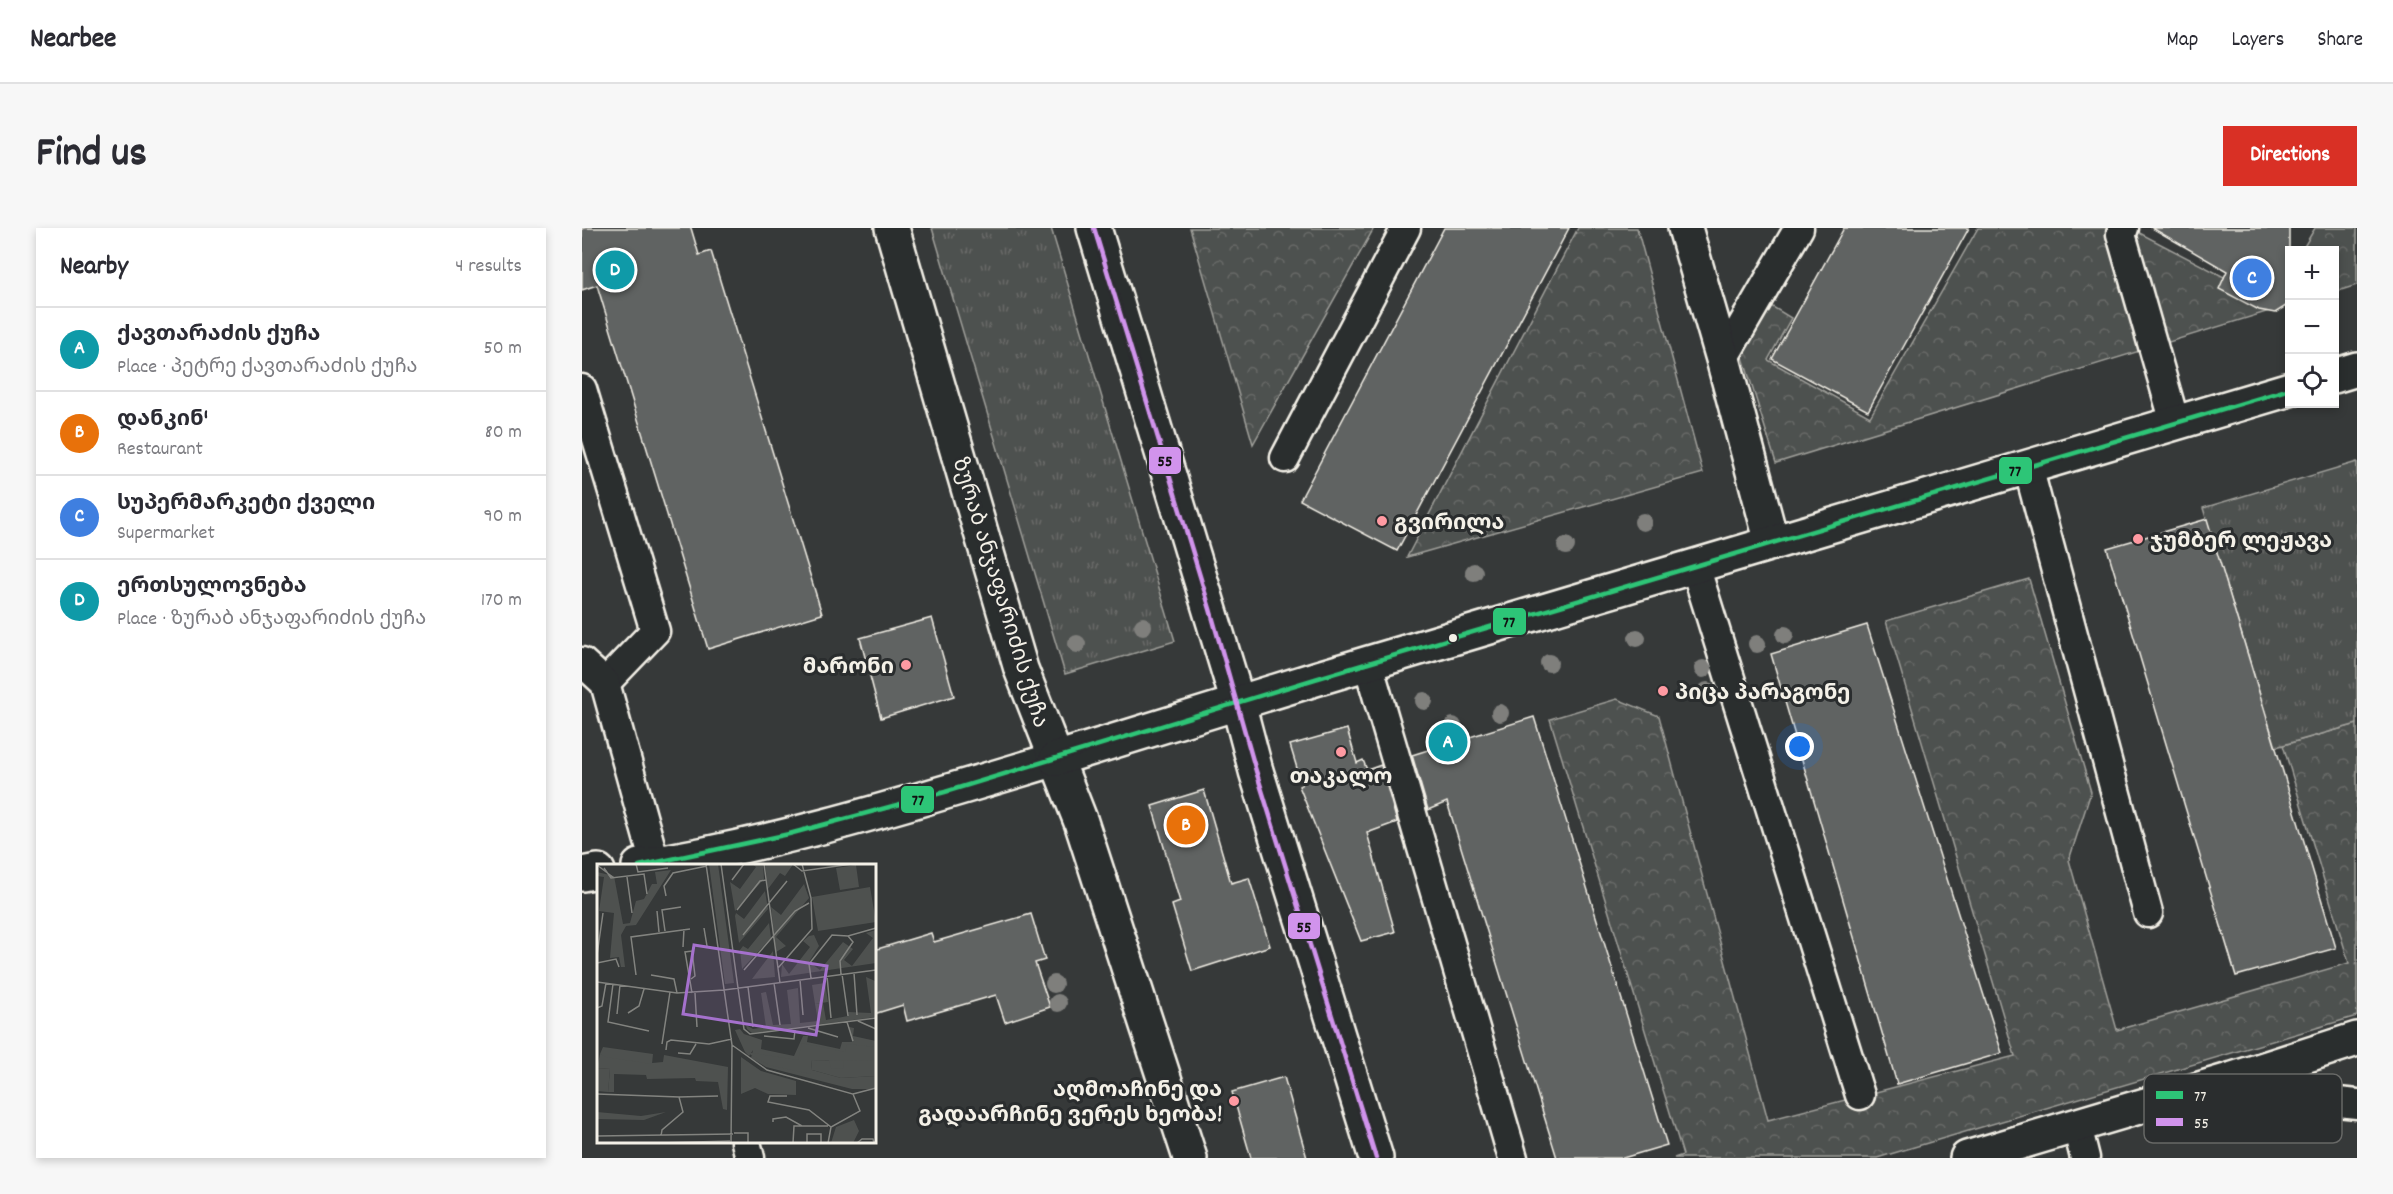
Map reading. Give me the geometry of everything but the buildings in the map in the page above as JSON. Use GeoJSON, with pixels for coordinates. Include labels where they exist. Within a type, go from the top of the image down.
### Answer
{"type":"FeatureCollection","features":[{"type":"Feature","properties":{"kind":"main road","name":"ზურაბ ანჯაფარიძის ქუჩა"},"geometry":{"type":"LineString","coordinates":[[892,228],[1021,669],[1081,822],[1190,1158]]}},
{"type":"Feature","properties":{"kind":"main road"},"geometry":{"type":"LineString","coordinates":[[1094,228],[1238,703],[1256,771],[1376,1158]]}},
{"type":"Feature","properties":{"kind":"main road"},"geometry":{"type":"LineString","coordinates":[[1685,228],[1772,543]]}},
{"type":"Feature","properties":{"kind":"main road"},"geometry":{"type":"LineString","coordinates":[[2339,374],[2357,369]]}},
{"type":"Feature","properties":{"kind":"main road"},"geometry":{"type":"LineString","coordinates":[[666,863],[789,834],[945,792],[2285,390]]}},
{"type":"Feature","properties":{"kind":"main road"},"geometry":{"type":"LineString","coordinates":[[582,874],[597,872]]}},
{"type":"Feature","properties":{"kind":"main road"},"geometry":{"type":"LineString","coordinates":[[2249,1074],[2357,1040]]}},
{"type":"Feature","properties":{"kind":"main road"},"geometry":{"type":"LineString","coordinates":[[1967,1158],[2144,1106]]}},
{"type":"Feature","properties":{"kind":"lane"},"geometry":{"type":"LineString","coordinates":[[1285,458],[1406,228]]}},
{"type":"Feature","properties":{"kind":"lane"},"geometry":{"type":"LineString","coordinates":[[1723,359],[1799,228]]}},
{"type":"Feature","properties":{"kind":"lane"},"geometry":{"type":"LineString","coordinates":[[2124,228],[2121,234],[2175,423]]}},
{"type":"Feature","properties":{"kind":"lane"},"geometry":{"type":"LineString","coordinates":[[582,389],[655,631],[605,683]]}},
{"type":"Feature","properties":{"kind":"lane"},"geometry":{"type":"LineString","coordinates":[[2028,467],[2148,913]]}},
{"type":"Feature","properties":{"kind":"lane"},"geometry":{"type":"LineString","coordinates":[[1695,566],[1860,1095]]}},
{"type":"Feature","properties":{"kind":"lane"},"geometry":{"type":"LineString","coordinates":[[582,662],[605,683],[666,863]]}},
{"type":"Feature","properties":{"kind":"lane"},"geometry":{"type":"LineString","coordinates":[[1368,664],[1513,1158]]}},
{"type":"Feature","properties":{"kind":"lane"},"geometry":{"type":"LineString","coordinates":[[2342,1102],[2357,1104]]}},
{"type":"Feature","properties":{"kind":"lane"},"geometry":{"type":"LineString","coordinates":[[2077,1126],[2085,1158]]}},
{"type":"Feature","properties":{"kind":"lane"},"geometry":{"type":"LineString","coordinates":[[746,1143],[750,1158]]}},
{"type":"Feature","properties":{"kind":"green space"},"geometry":{"type":"Polygon","coordinates":[[[932,228],[1051,228],[1175,641],[1065,674],[932,228]]]}},
{"type":"Feature","properties":{"kind":"green space"},"geometry":{"type":"Polygon","coordinates":[[[1190,228],[1374,228],[1253,444],[1190,228]]]}},
{"type":"Feature","properties":{"kind":"green space"},"geometry":{"type":"Polygon","coordinates":[[[1578,228],[1637,228],[1703,473],[1407,557],[1578,228]]]}},
{"type":"Feature","properties":{"kind":"green space"},"geometry":{"type":"Polygon","coordinates":[[[1978,228],[2130,228],[2272,302],[2285,279],[2285,306],[1776,463],[1741,351],[1763,301],[1791,318],[1768,360],[1870,417],[1978,228]]]}},
{"type":"Feature","properties":{"kind":"green space"},"geometry":{"type":"Polygon","coordinates":[[[2315,228],[2357,228],[2357,285],[2339,291],[2339,246],[2304,246],[2315,228]]]}},
{"type":"Feature","properties":{"kind":"green space"},"geometry":{"type":"Polygon","coordinates":[[[2357,462],[2357,724],[2276,747],[2203,508],[2357,462]]]}},
{"type":"Feature","properties":{"kind":"green space"},"geometry":{"type":"Polygon","coordinates":[[[2029,579],[2091,792],[2069,860],[2117,1030],[2349,963],[2283,745],[2357,724],[2357,1016],[2161,1074],[2144,1074],[2144,1079],[1877,1158],[1674,1158],[1683,1155],[1550,719],[1617,699],[1659,716],[1768,1120],[2015,1056],[1886,621],[2029,579]]]}},
{"type":"Feature","properties":{"kind":"transit line","name":"55"},"geometry":{"type":"LineString","coordinates":[[1094,228],[1210,609],[1256,771],[1376,1158]]}},
{"type":"Feature","properties":{"kind":"transit line","name":"77"},"geometry":{"type":"LineString","coordinates":[[648,864],[789,834],[945,792],[1315,679],[2285,390]]}},
{"type":"Feature","properties":{"kind":"place","name":"ერთსულოვნება"},"geometry":{"type":"Point","coordinates":[615,270]}},
{"type":"Feature","properties":{"kind":"place","name":"სუპერმარკეტი ქველი"},"geometry":{"type":"Point","coordinates":[2252,278]}},
{"type":"Feature","properties":{"kind":"place","name":"გვირილა"},"geometry":{"type":"Point","coordinates":[1382,521]}},
{"type":"Feature","properties":{"kind":"place","name":"ჯუმბერ ლეჟავა"},"geometry":{"type":"Point","coordinates":[2138,539]}},
{"type":"Feature","properties":{"kind":"place","name":"მარონი"},"geometry":{"type":"Point","coordinates":[906,665]}},
{"type":"Feature","properties":{"kind":"place","name":"პიცა პარაგონე"},"geometry":{"type":"Point","coordinates":[1663,691]}},
{"type":"Feature","properties":{"kind":"place","name":"ქავთარაძის ქუჩა"},"geometry":{"type":"Point","coordinates":[1448,742]}},
{"type":"Feature","properties":{"kind":"place","name":"თაკალო"},"geometry":{"type":"Point","coordinates":[1341,752]}},
{"type":"Feature","properties":{"kind":"place","name":"დანკინ'"},"geometry":{"type":"Point","coordinates":[1186,825]}},
{"type":"Feature","properties":{"kind":"place","name":"აღმოაჩინე და გადაარჩინე ვერეს ხეობა!"},"geometry":{"type":"Point","coordinates":[1234,1101]}}]}
